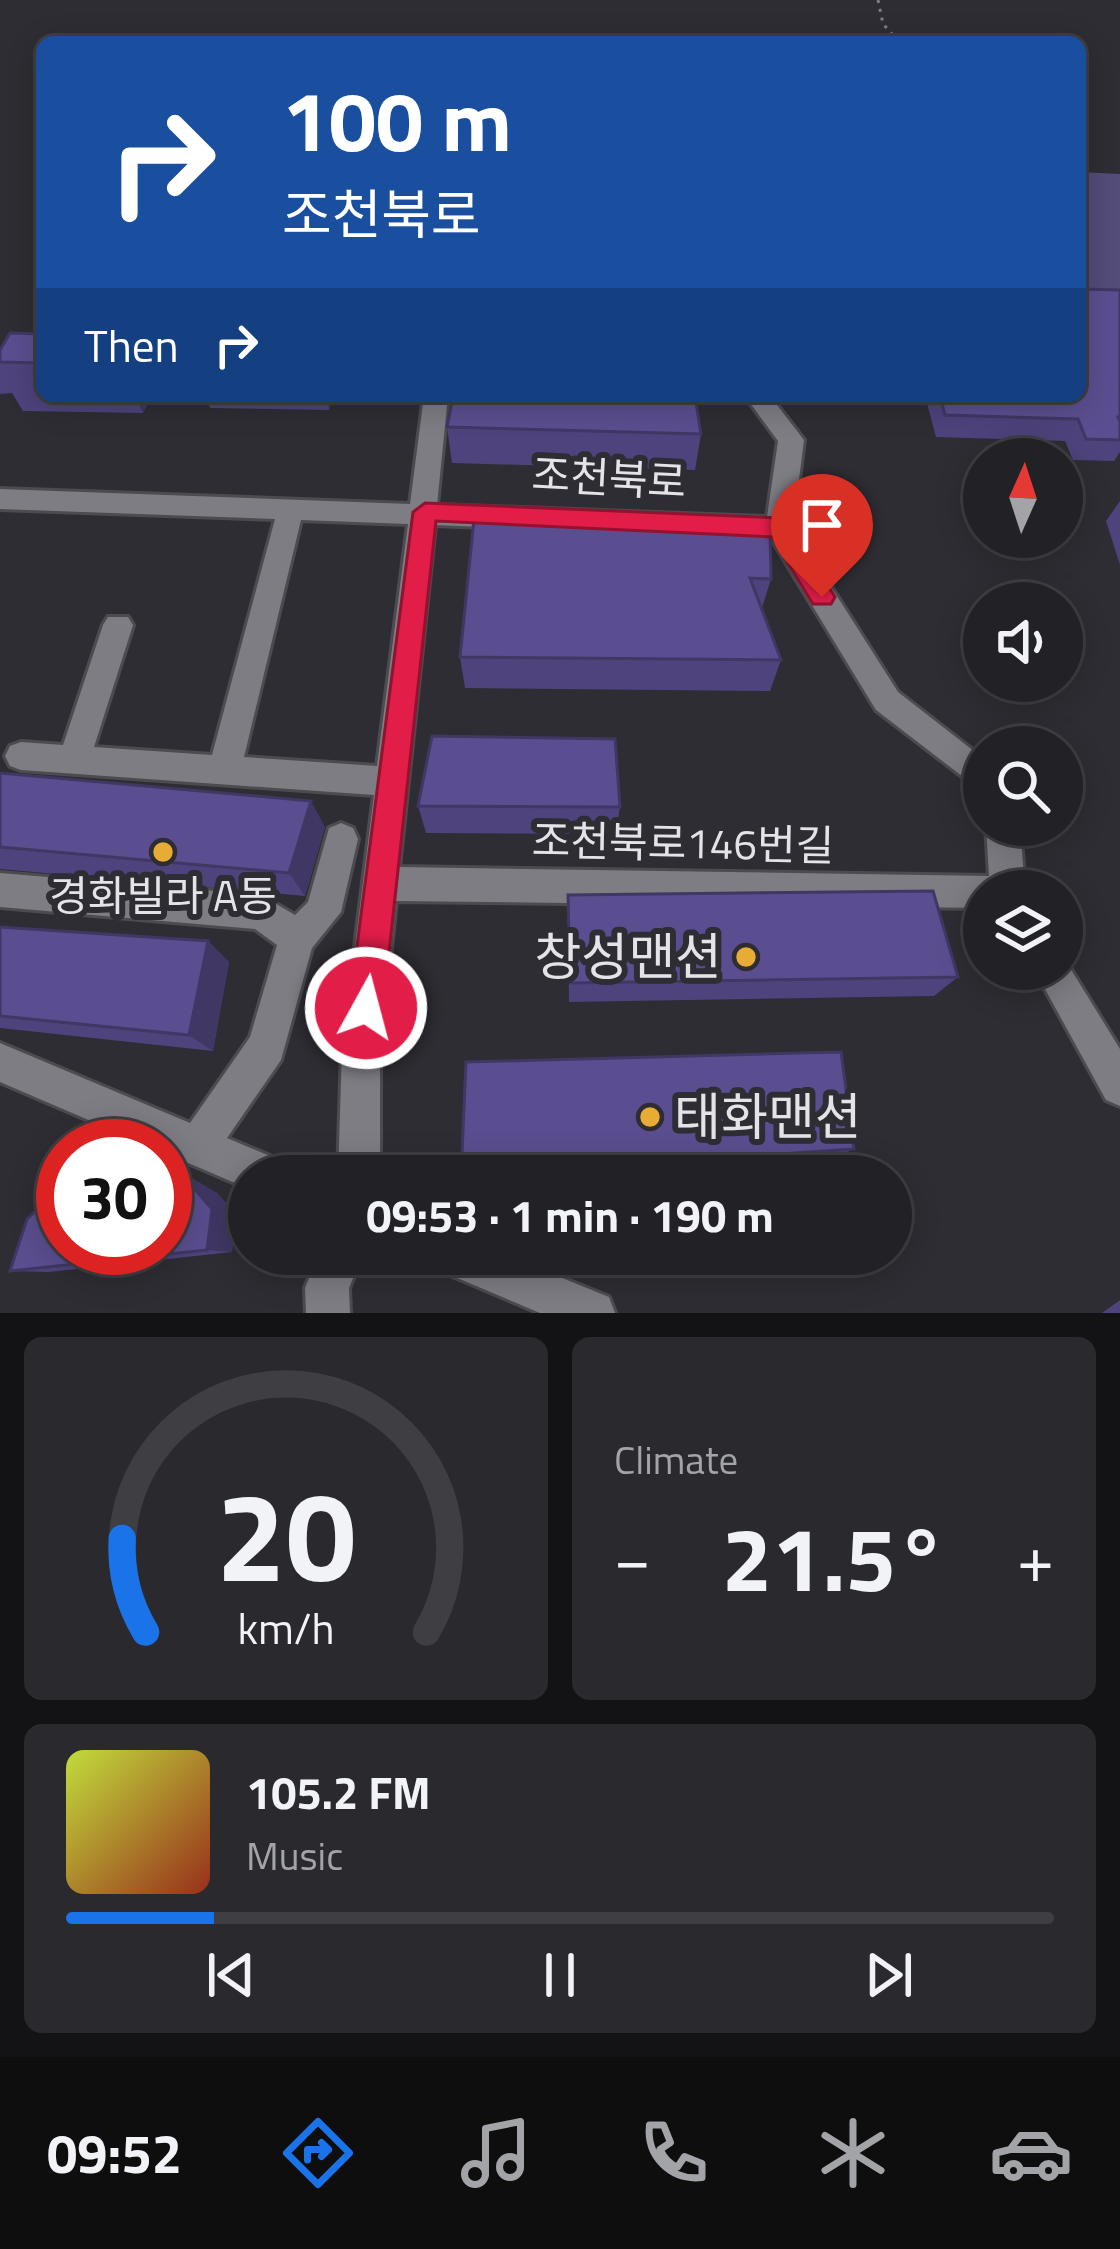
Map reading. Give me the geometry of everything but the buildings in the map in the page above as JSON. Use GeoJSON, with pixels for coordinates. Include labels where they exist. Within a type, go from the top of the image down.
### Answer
{"type":"FeatureCollection","features":[{"type":"Feature","properties":{"kind":"street"},"geometry":{"type":"LineString","coordinates":[[359,1155],[361,1050],[435,402]]}},
{"type":"Feature","properties":{"kind":"street"},"geometry":{"type":"LineString","coordinates":[[762,402],[791,440],[779,528],[887,700],[963,761]]}},
{"type":"Feature","properties":{"kind":"street","name":"조천북로"},"geometry":{"type":"LineString","coordinates":[[0,500],[779,528]]}},
{"type":"Feature","properties":{"kind":"street"},"geometry":{"type":"LineString","coordinates":[[224,771],[291,508]]}},
{"type":"Feature","properties":{"kind":"street"},"geometry":{"type":"LineString","coordinates":[[74,760],[118,625]]}},
{"type":"Feature","properties":{"kind":"street"},"geometry":{"type":"LineString","coordinates":[[21,756],[393,782]]}},
{"type":"Feature","properties":{"kind":"street"},"geometry":{"type":"LineString","coordinates":[[198,1146],[267,1046],[297,938],[323,912],[340,839]]}},
{"type":"Feature","properties":{"kind":"street","name":"조천북로146번길"},"geometry":{"type":"LineString","coordinates":[[381,884],[963,891]]}},
{"type":"Feature","properties":{"kind":"street"},"geometry":{"type":"LineString","coordinates":[[0,890],[261,912],[297,938]]}},
{"type":"Feature","properties":{"kind":"street"},"geometry":{"type":"LineString","coordinates":[[1064,990],[1120,1086]]}},
{"type":"Feature","properties":{"kind":"street"},"geometry":{"type":"LineString","coordinates":[[0,1062],[228,1159]]}},
{"type":"Feature","properties":{"kind":"street"},"geometry":{"type":"LineString","coordinates":[[328,1313],[327,1288],[332,1275]]}},
{"type":"Feature","properties":{"kind":"street"},"geometry":{"type":"LineString","coordinates":[[502,1275],[593,1313]]}},
{"type":"Feature","properties":{"kind":"path"},"geometry":{"type":"LineString","coordinates":[[878,0],[883,24],[894,36]]}},
{"type":"Feature","properties":{"kind":"shaded area"},"geometry":{"type":"Polygon","coordinates":[[[1086,172],[1120,174],[1120,309],[1086,308],[1086,172]]]}},
{"type":"Feature","properties":{"kind":"place","name":"경화빌라 A동"},"geometry":{"type":"Point","coordinates":[163,852]}},
{"type":"Feature","properties":{"kind":"place","name":"창성맨션"},"geometry":{"type":"Point","coordinates":[746,957]}},
{"type":"Feature","properties":{"kind":"place","name":"태화맨션"},"geometry":{"type":"Point","coordinates":[650,1117]}},
{"type":"Feature","properties":{"kind":"route"},"geometry":{"type":"LineString","coordinates":[[366,1008],[425,512],[779,528],[822,597]]}}]}
